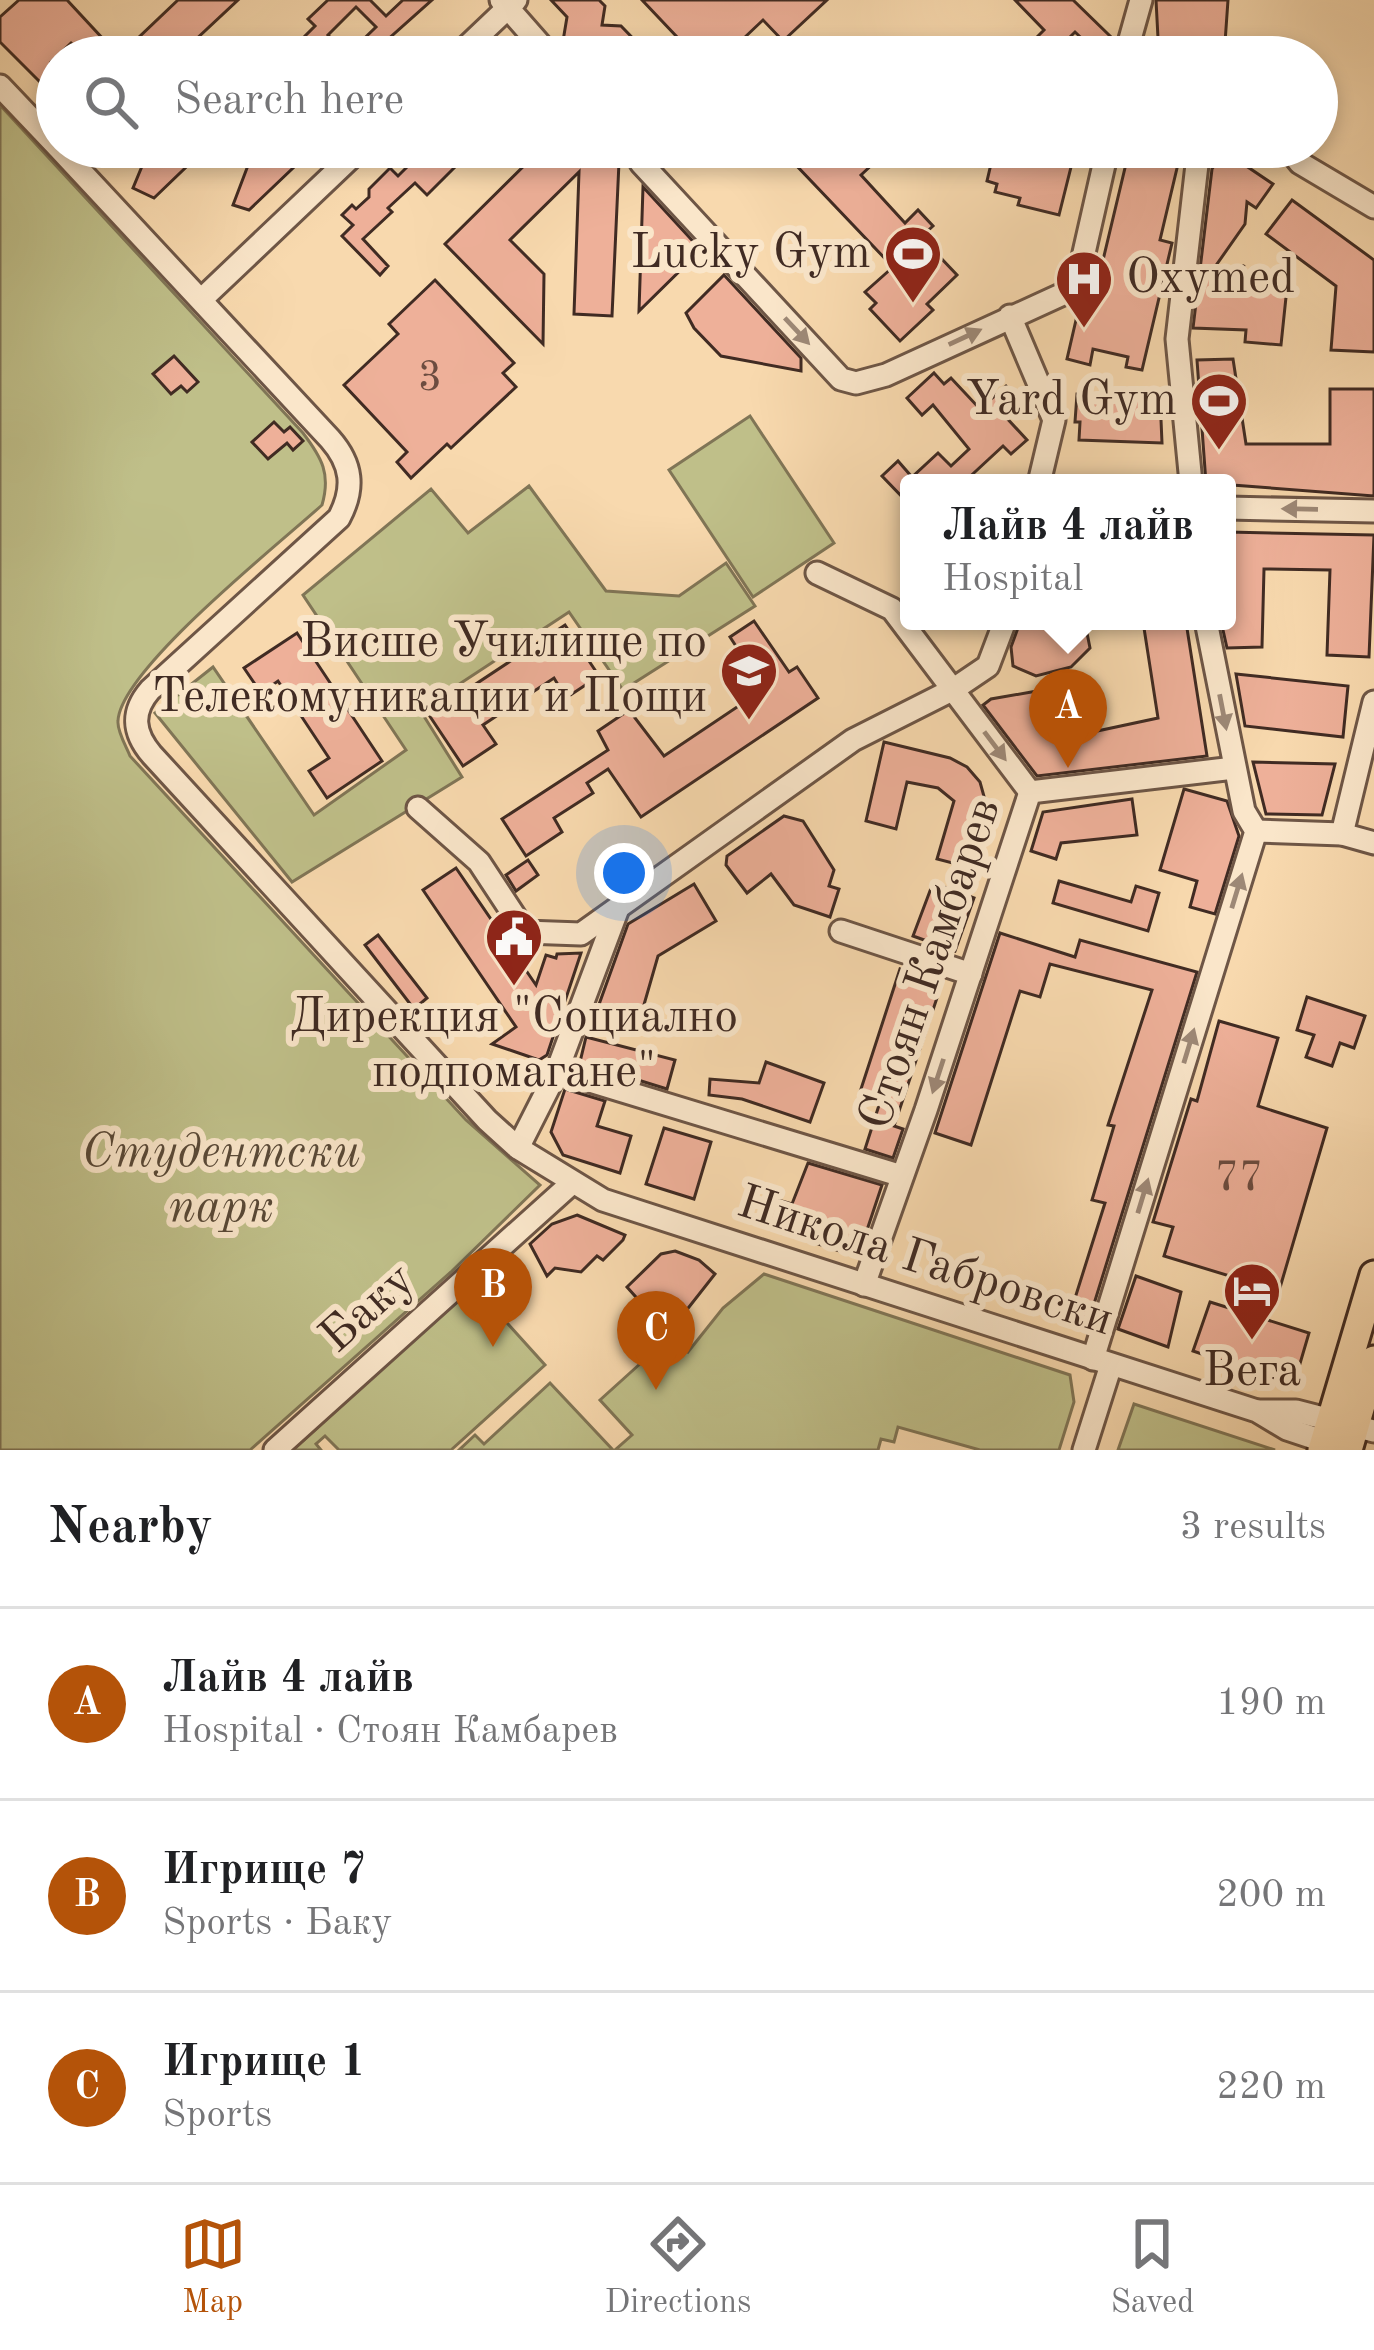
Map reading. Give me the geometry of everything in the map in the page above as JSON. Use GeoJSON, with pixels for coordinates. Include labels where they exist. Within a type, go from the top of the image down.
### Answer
{"type":"FeatureCollection","features":[{"type":"Feature","properties":{"kind":"main road"},"geometry":{"type":"LineString","coordinates":[[1344,1440],[1374,1275]]}},
{"type":"Feature","properties":{"kind":"main road"},"geometry":{"type":"LineString","coordinates":[[1344,1440],[1374,1360]]}},
{"type":"Feature","properties":{"kind":"street"},"geometry":{"type":"LineString","coordinates":[[1131,36],[1141,0]]}},
{"type":"Feature","properties":{"kind":"street"},"geometry":{"type":"LineString","coordinates":[[476,36],[508,3],[534,36]]}},
{"type":"Feature","properties":{"kind":"street"},"geometry":{"type":"LineString","coordinates":[[0,86],[36,124]]}},
{"type":"Feature","properties":{"kind":"street"},"geometry":{"type":"LineString","coordinates":[[78,168],[202,299],[340,168]]}},
{"type":"Feature","properties":{"kind":"street"},"geometry":{"type":"LineString","coordinates":[[646,168],[841,379],[856,382],[886,374],[1076,288],[1103,168]]}},
{"type":"Feature","properties":{"kind":"street"},"geometry":{"type":"LineString","coordinates":[[1190,474],[1177,339],[1197,168]]}},
{"type":"Feature","properties":{"kind":"street"},"geometry":{"type":"LineString","coordinates":[[1308,168],[1374,207]]}},
{"type":"Feature","properties":{"kind":"street","name":"Никола Габровски"},"geometry":{"type":"LineString","coordinates":[[202,299],[341,452],[351,485],[339,518],[142,699],[137,732],[166,771],[487,1120],[518,1148],[572,1183],[664,1223],[1257,1411],[1296,1411],[1344,1440]]}},
{"type":"Feature","properties":{"kind":"street"},"geometry":{"type":"LineString","coordinates":[[1010,316],[1054,420],[1041,474]]}},
{"type":"Feature","properties":{"kind":"street"},"geometry":{"type":"LineString","coordinates":[[1236,508],[1374,511]]}},
{"type":"Feature","properties":{"kind":"street"},"geometry":{"type":"LineString","coordinates":[[817,573],[892,609],[900,619]]}},
{"type":"Feature","properties":{"kind":"street"},"geometry":{"type":"LineString","coordinates":[[908,630],[1030,792]]}},
{"type":"Feature","properties":{"kind":"street"},"geometry":{"type":"LineString","coordinates":[[418,808],[479,862],[525,932],[581,934],[853,740],[954,689],[994,657],[1002,630]]}},
{"type":"Feature","properties":{"kind":"street"},"geometry":{"type":"LineString","coordinates":[[1084,1450],[1102,1362],[1256,831],[1244,811],[1208,630]]}},
{"type":"Feature","properties":{"kind":"street"},"geometry":{"type":"LineString","coordinates":[[1342,834],[1374,703]]}},
{"type":"Feature","properties":{"kind":"street","name":"Стоян Камбарев"},"geometry":{"type":"LineString","coordinates":[[864,1285],[1030,792],[1234,768]]}},
{"type":"Feature","properties":{"kind":"street"},"geometry":{"type":"LineString","coordinates":[[1256,831],[1342,834],[1374,843]]}},
{"type":"Feature","properties":{"kind":"street"},"geometry":{"type":"LineString","coordinates":[[518,1148],[557,1071],[617,911]]}},
{"type":"Feature","properties":{"kind":"street"},"geometry":{"type":"LineString","coordinates":[[841,931],[971,974]]}},
{"type":"Feature","properties":{"kind":"street"},"geometry":{"type":"LineString","coordinates":[[557,1071],[902,1176]]}},
{"type":"Feature","properties":{"kind":"street","name":"Баку"},"geometry":{"type":"LineString","coordinates":[[275,1450],[572,1183]]}},
{"type":"Feature","properties":{"kind":"green space","name":"Студентски парк"},"geometry":{"type":"Polygon","coordinates":[[[0,105],[36,144],[36,168],[58,168],[303,433],[325,475],[322,505],[239,577],[145,671],[118,721],[130,756],[466,1120],[540,1185],[452,1271],[250,1450],[0,1450],[0,105]]]}},
{"type":"Feature","properties":{"kind":"green space"},"geometry":{"type":"Polygon","coordinates":[[[750,416],[834,543],[753,597],[669,470],[750,416]]]}},
{"type":"Feature","properties":{"kind":"green space"},"geometry":{"type":"Polygon","coordinates":[[[529,486],[606,591],[679,596],[726,563],[755,606],[623,690],[569,612],[420,710],[462,777],[292,882],[155,713],[213,667],[314,815],[406,750],[303,595],[431,489],[468,533],[529,486]]]}},
{"type":"Feature","properties":{"kind":"green space"},"geometry":{"type":"Polygon","coordinates":[[[764,1274],[1070,1375],[1074,1402],[1059,1450],[980,1450],[898,1427],[894,1442],[881,1439],[878,1450],[615,1450],[632,1435],[600,1400],[672,1335],[688,1352],[723,1308],[764,1274]]]}},
{"type":"Feature","properties":{"kind":"green space"},"geometry":{"type":"Polygon","coordinates":[[[481,1294],[545,1365],[451,1450],[339,1450],[325,1436],[316,1444],[321,1450],[293,1450],[460,1297],[468,1306],[481,1294]]]}},
{"type":"Feature","properties":{"kind":"green space"},"geometry":{"type":"Polygon","coordinates":[[[550,1383],[613,1450],[459,1450],[475,1435],[484,1444],[550,1383]]]}},
{"type":"Feature","properties":{"kind":"green space"},"geometry":{"type":"Polygon","coordinates":[[[1134,1404],[1275,1450],[1118,1450],[1134,1404]]]}},
{"type":"Feature","properties":{"kind":"building"},"geometry":{"type":"Polygon","coordinates":[[[19,0],[67,0],[100,36],[36,36],[36,78],[0,42],[0,17],[19,0]]]}},
{"type":"Feature","properties":{"kind":"building"},"geometry":{"type":"Polygon","coordinates":[[[178,0],[238,0],[199,36],[140,36],[178,0]]]}},
{"type":"Feature","properties":{"kind":"building"},"geometry":{"type":"Polygon","coordinates":[[[328,0],[370,0],[386,16],[403,0],[432,0],[392,36],[367,36],[376,27],[356,7],[329,36],[305,36],[315,26],[308,19],[328,0]]]}},
{"type":"Feature","properties":{"kind":"building"},"geometry":{"type":"Polygon","coordinates":[[[551,0],[599,0],[605,6],[602,25],[621,26],[631,36],[564,36],[567,17],[551,0]]]}},
{"type":"Feature","properties":{"kind":"building"},"geometry":{"type":"Polygon","coordinates":[[[642,0],[827,0],[788,36],[778,36],[763,20],[746,36],[676,36],[642,0]]]}},
{"type":"Feature","properties":{"kind":"building"},"geometry":{"type":"Polygon","coordinates":[[[1015,0],[1073,0],[1110,36],[1075,32],[1038,36],[1044,30],[1015,0]]]}},
{"type":"Feature","properties":{"kind":"building"},"geometry":{"type":"Polygon","coordinates":[[[1156,0],[1228,0],[1225,36],[1158,36],[1156,0]]]}},
{"type":"Feature","properties":{"kind":"building"},"geometry":{"type":"Polygon","coordinates":[[[141,168],[185,168],[154,198],[133,188],[141,168]]]}},
{"type":"Feature","properties":{"kind":"building"},"geometry":{"type":"Polygon","coordinates":[[[247,168],[293,168],[249,210],[233,205],[247,168]]]}},
{"type":"Feature","properties":{"kind":"building"},"geometry":{"type":"Polygon","coordinates":[[[390,168],[398,176],[406,168],[454,168],[427,195],[415,183],[363,239],[388,266],[380,275],[342,236],[353,225],[342,215],[369,197],[369,189],[390,168]]]}},
{"type":"Feature","properties":{"kind":"building"},"geometry":{"type":"Polygon","coordinates":[[[522,168],[619,168],[612,316],[574,314],[579,172],[510,240],[544,274],[543,344],[445,244],[522,168]]]}},
{"type":"Feature","properties":{"kind":"building"},"geometry":{"type":"Polygon","coordinates":[[[799,168],[868,168],[861,175],[905,223],[918,210],[933,226],[921,237],[957,275],[927,304],[933,310],[900,341],[870,309],[876,303],[865,292],[893,267],[799,168]]]}},
{"type":"Feature","properties":{"kind":"building"},"geometry":{"type":"Polygon","coordinates":[[[990,168],[1071,168],[1059,215],[1018,205],[1020,198],[995,192],[997,184],[987,181],[990,168]]]}},
{"type":"Feature","properties":{"kind":"building"},"geometry":{"type":"Polygon","coordinates":[[[1125,168],[1177,168],[1160,240],[1172,243],[1142,370],[1126,367],[1128,357],[1093,349],[1090,365],[1067,359],[1076,320],[1088,323],[1125,168]]]}},
{"type":"Feature","properties":{"kind":"building"},"geometry":{"type":"Polygon","coordinates":[[[1249,168],[1273,184],[1256,208],[1247,202],[1245,224],[1210,274],[1228,287],[1244,265],[1242,273],[1288,278],[1281,345],[1245,342],[1246,330],[1193,328],[1212,169],[1249,168]]]}},
{"type":"Feature","properties":{"kind":"building"},"geometry":{"type":"Polygon","coordinates":[[[643,187],[701,250],[639,311],[643,187]]]}},
{"type":"Feature","properties":{"kind":"building"},"geometry":{"type":"Polygon","coordinates":[[[1292,200],[1374,260],[1374,352],[1331,350],[1336,286],[1266,234],[1292,200]]]}},
{"type":"Feature","properties":{"kind":"building"},"geometry":{"type":"Polygon","coordinates":[[[724,275],[801,358],[801,371],[721,356],[694,328],[686,313],[724,275]]]}},
{"type":"Feature","properties":{"kind":"building"},"geometry":{"type":"Polygon","coordinates":[[[435,280],[514,363],[503,373],[516,387],[411,478],[397,462],[407,452],[344,385],[398,334],[389,324],[435,280]]]}},
{"type":"Feature","properties":{"kind":"building"},"geometry":{"type":"Polygon","coordinates":[[[174,356],[198,382],[187,392],[181,386],[171,394],[153,374],[174,356]]]}},
{"type":"Feature","properties":{"kind":"building"},"geometry":{"type":"Polygon","coordinates":[[[1233,359],[1246,444],[1330,444],[1330,389],[1374,389],[1374,496],[1236,485],[1236,474],[1205,474],[1197,360],[1233,359]]]}},
{"type":"Feature","properties":{"kind":"building"},"geometry":{"type":"Polygon","coordinates":[[[934,373],[944,384],[951,378],[980,409],[1006,386],[1019,400],[1003,414],[1027,440],[1011,454],[1003,446],[973,474],[915,474],[938,453],[951,466],[969,449],[933,405],[922,415],[907,398],[934,373]]]}},
{"type":"Feature","properties":{"kind":"building"},"geometry":{"type":"Polygon","coordinates":[[[1077,394],[1160,397],[1162,443],[1079,440],[1077,394]]]}},
{"type":"Feature","properties":{"kind":"building"},"geometry":{"type":"Polygon","coordinates":[[[274,422],[284,432],[290,427],[303,441],[293,450],[287,443],[268,459],[252,442],[274,422]]]}},
{"type":"Feature","properties":{"kind":"building"},"geometry":{"type":"Polygon","coordinates":[[[898,461],[909,474],[900,474],[900,495],[882,476],[898,461]]]}},
{"type":"Feature","properties":{"kind":"building"},"geometry":{"type":"Polygon","coordinates":[[[1236,532],[1374,535],[1369,657],[1327,655],[1330,570],[1264,569],[1262,647],[1227,648],[1223,630],[1236,630],[1236,532]]]}},
{"type":"Feature","properties":{"kind":"building","name":"Висше Училище по Телекомуникации и Пощи"},"geometry":{"type":"Polygon","coordinates":[[[754,621],[789,672],[797,667],[818,698],[641,817],[608,769],[587,783],[593,793],[554,818],[562,832],[526,856],[502,819],[608,750],[598,731],[629,710],[664,756],[764,689],[730,637],[754,621]]]}},
{"type":"Feature","properties":{"kind":"building"},"geometry":{"type":"Polygon","coordinates":[[[565,625],[599,676],[566,698],[554,678],[519,701],[483,725],[496,744],[463,766],[429,715],[565,625]]]}},
{"type":"Feature","properties":{"kind":"building"},"geometry":{"type":"Polygon","coordinates":[[[1017,630],[1083,630],[1090,648],[1071,667],[1036,676],[1013,666],[1011,647],[1017,630]]]}},
{"type":"Feature","properties":{"kind":"building"},"geometry":{"type":"Polygon","coordinates":[[[1144,630],[1187,630],[1207,756],[1037,776],[983,705],[991,699],[1037,691],[1044,724],[1055,740],[1158,718],[1144,630]]]}},
{"type":"Feature","properties":{"kind":"building"},"geometry":{"type":"Polygon","coordinates":[[[297,633],[382,761],[327,798],[309,771],[329,758],[278,681],[261,693],[244,668],[297,633]]]}},
{"type":"Feature","properties":{"kind":"building"},"geometry":{"type":"Polygon","coordinates":[[[1236,674],[1348,686],[1343,737],[1245,726],[1236,674]]]}},
{"type":"Feature","properties":{"kind":"building"},"geometry":{"type":"Polygon","coordinates":[[[884,742],[950,758],[980,782],[990,818],[982,819],[968,867],[937,859],[954,801],[938,788],[907,782],[896,829],[866,821],[884,742]]]}},
{"type":"Feature","properties":{"kind":"building"},"geometry":{"type":"Polygon","coordinates":[[[1253,762],[1335,764],[1322,815],[1266,814],[1253,762]]]}},
{"type":"Feature","properties":{"kind":"building"},"geometry":{"type":"Polygon","coordinates":[[[1184,789],[1227,801],[1239,836],[1215,914],[1190,907],[1197,881],[1160,870],[1184,789]]]}},
{"type":"Feature","properties":{"kind":"building"},"geometry":{"type":"Polygon","coordinates":[[[1132,799],[1137,835],[1061,843],[1056,859],[1031,851],[1043,812],[1132,799]]]}},
{"type":"Feature","properties":{"kind":"building"},"geometry":{"type":"Polygon","coordinates":[[[784,816],[803,821],[834,870],[829,886],[839,889],[830,917],[794,905],[771,874],[747,893],[726,865],[727,856],[784,816]]]}},
{"type":"Feature","properties":{"kind":"building"},"geometry":{"type":"Polygon","coordinates":[[[528,860],[538,875],[516,891],[506,875],[528,860]]]}},
{"type":"Feature","properties":{"kind":"building"},"geometry":{"type":"Polygon","coordinates":[[[456,868],[536,985],[546,955],[581,953],[547,1055],[539,1060],[492,1044],[516,1027],[423,890],[456,868]]]}},
{"type":"Feature","properties":{"kind":"building"},"geometry":{"type":"Polygon","coordinates":[[[1059,881],[1131,902],[1136,886],[1159,893],[1148,931],[1053,903],[1059,881]]]}},
{"type":"Feature","properties":{"kind":"building"},"geometry":{"type":"Polygon","coordinates":[[[933,883],[974,898],[955,951],[913,936],[933,883]]]}},
{"type":"Feature","properties":{"kind":"building"},"geometry":{"type":"Polygon","coordinates":[[[694,884],[716,921],[658,956],[639,1022],[597,1010],[628,924],[694,884]]]}},
{"type":"Feature","properties":{"kind":"building"},"geometry":{"type":"Polygon","coordinates":[[[1000,933],[1075,957],[1080,940],[1197,972],[1089,1320],[1070,1314],[1105,1203],[1092,1200],[1114,1126],[1108,1125],[1152,990],[1050,964],[1040,997],[1020,991],[971,1145],[935,1133],[1000,933]]]}},
{"type":"Feature","properties":{"kind":"building"},"geometry":{"type":"Polygon","coordinates":[[[378,935],[427,998],[414,1009],[365,945],[378,935]]]}},
{"type":"Feature","properties":{"kind":"building"},"geometry":{"type":"Polygon","coordinates":[[[900,969],[942,983],[894,1126],[903,1129],[893,1158],[865,1149],[881,1099],[860,1092],[900,969]]]}},
{"type":"Feature","properties":{"kind":"building"},"geometry":{"type":"Polygon","coordinates":[[[1307,997],[1365,1016],[1354,1048],[1340,1043],[1332,1066],[1306,1057],[1314,1035],[1297,1030],[1307,997]]]}},
{"type":"Feature","properties":{"kind":"building"},"geometry":{"type":"Polygon","coordinates":[[[1219,1021],[1278,1038],[1258,1106],[1327,1128],[1279,1291],[1164,1256],[1173,1227],[1153,1222],[1191,1099],[1197,1101],[1219,1021]]]}},
{"type":"Feature","properties":{"kind":"building"},"geometry":{"type":"Polygon","coordinates":[[[586,1037],[675,1060],[667,1089],[580,1062],[586,1037]]]}},
{"type":"Feature","properties":{"kind":"building"},"geometry":{"type":"Polygon","coordinates":[[[766,1062],[824,1083],[810,1122],[742,1099],[709,1095],[710,1079],[759,1083],[766,1062]]]}},
{"type":"Feature","properties":{"kind":"building"},"geometry":{"type":"Polygon","coordinates":[[[565,1089],[605,1101],[597,1126],[631,1136],[620,1173],[563,1155],[551,1132],[565,1089]]]}},
{"type":"Feature","properties":{"kind":"building"},"geometry":{"type":"Polygon","coordinates":[[[664,1128],[711,1142],[694,1199],[646,1184],[664,1128]]]}},
{"type":"Feature","properties":{"kind":"building"},"geometry":{"type":"Polygon","coordinates":[[[808,1163],[882,1185],[858,1257],[782,1232],[785,1224],[766,1219],[772,1198],[792,1204],[808,1163]]]}},
{"type":"Feature","properties":{"kind":"building"},"geometry":{"type":"Polygon","coordinates":[[[577,1215],[625,1235],[623,1240],[603,1260],[597,1256],[581,1272],[555,1268],[547,1276],[530,1244],[552,1224],[577,1215]]]}},
{"type":"Feature","properties":{"kind":"building"},"geometry":{"type":"Polygon","coordinates":[[[675,1251],[699,1260],[715,1274],[678,1321],[670,1324],[663,1319],[660,1324],[627,1287],[661,1254],[675,1251]]]}},
{"type":"Feature","properties":{"kind":"building"},"geometry":{"type":"Polygon","coordinates":[[[1136,1276],[1181,1292],[1168,1347],[1118,1329],[1136,1276]]]}},
{"type":"Feature","properties":{"kind":"building","name":"Вега"},"geometry":{"type":"Polygon","coordinates":[[[1210,1302],[1309,1333],[1299,1367],[1292,1374],[1273,1378],[1193,1351],[1210,1302]]]}},
{"type":"Feature","properties":{"kind":"place","name":"Lucky Gym"},"geometry":{"type":"Point","coordinates":[913,305]}},
{"type":"Feature","properties":{"kind":"place","name":"Oxymed"},"geometry":{"type":"Point","coordinates":[1084,330]}},
{"type":"Feature","properties":{"kind":"place","name":"Yard Gym"},"geometry":{"type":"Point","coordinates":[1219,452]}},
{"type":"Feature","properties":{"kind":"place","name":"Висше Училище по Телекомуникации и Пощи"},"geometry":{"type":"Point","coordinates":[749,722]}},
{"type":"Feature","properties":{"kind":"place","name":"Лайв 4 лайв"},"geometry":{"type":"Point","coordinates":[1068,768]}},
{"type":"Feature","properties":{"kind":"place","name":"Дирекция \"Социално подпомагане\""},"geometry":{"type":"Point","coordinates":[514,988]}},
{"type":"Feature","properties":{"kind":"place","name":"Вега"},"geometry":{"type":"Point","coordinates":[1252,1342]}},
{"type":"Feature","properties":{"kind":"place","name":"Игрище 7"},"geometry":{"type":"Point","coordinates":[493,1347]}},
{"type":"Feature","properties":{"kind":"place","name":"Игрище 1"},"geometry":{"type":"Point","coordinates":[656,1390]}}]}
